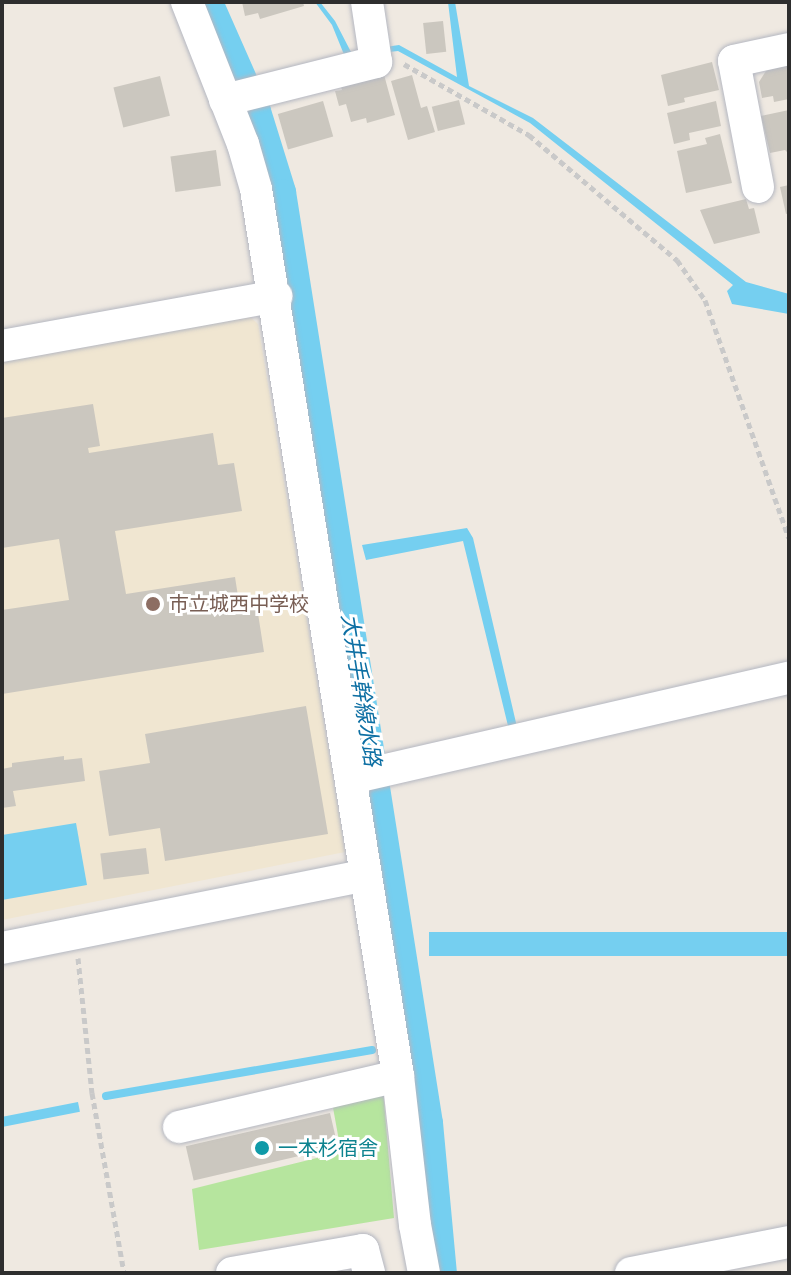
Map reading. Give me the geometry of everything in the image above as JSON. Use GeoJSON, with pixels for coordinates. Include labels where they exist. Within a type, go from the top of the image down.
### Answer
{"type":"FeatureCollection","features":[{"type":"Feature","properties":{"kind":"street"},"geometry":{"type":"LineString","coordinates":[[187,2],[243,95],[256,189],[368,774],[366,875],[398,1076],[415,1225],[424,1273]]}},
{"type":"Feature","properties":{"kind":"street"},"geometry":{"type":"LineString","coordinates":[[243,95],[375,54],[367,2]]}},
{"type":"Feature","properties":{"kind":"street"},"geometry":{"type":"LineString","coordinates":[[758,187],[734,61],[789,49]]}},
{"type":"Feature","properties":{"kind":"street"},"geometry":{"type":"LineString","coordinates":[[2,346],[276,296]]}},
{"type":"Feature","properties":{"kind":"street"},"geometry":{"type":"LineString","coordinates":[[368,774],[789,678]]}},
{"type":"Feature","properties":{"kind":"street"},"geometry":{"type":"LineString","coordinates":[[2,948],[366,875]]}},
{"type":"Feature","properties":{"kind":"street"},"geometry":{"type":"LineString","coordinates":[[179,1127],[398,1076]]}},
{"type":"Feature","properties":{"kind":"street"},"geometry":{"type":"LineString","coordinates":[[631,1273],[789,1242]]}},
{"type":"Feature","properties":{"kind":"street"},"geometry":{"type":"LineString","coordinates":[[232,1273],[363,1250],[369,1273]]}},
{"type":"Feature","properties":{"kind":"path"},"geometry":{"type":"LineString","coordinates":[[375,54],[399,61],[529,135],[677,260],[705,300],[789,538]]}},
{"type":"Feature","properties":{"kind":"path"},"geometry":{"type":"LineString","coordinates":[[71,934],[81,967],[92,1093],[124,1273]]}},
{"type":"Feature","properties":{"kind":"shaded area","name":"市立城西中学校"},"geometry":{"type":"Polygon","coordinates":[[[247,314],[258,324],[345,852],[2,920],[2,357],[247,314]]]}},
{"type":"Feature","properties":{"kind":"green space"},"geometry":{"type":"Polygon","coordinates":[[[383,1090],[394,1218],[199,1250],[192,1189],[341,1152],[332,1102],[383,1090]]]}},
{"type":"Feature","properties":{"kind":"water"},"geometry":{"type":"Polygon","coordinates":[[[315,2],[320,2],[335,21],[351,52],[399,45],[457,77],[448,2],[455,2],[469,86],[533,118],[746,282],[789,294],[789,314],[732,304],[727,291],[733,285],[530,123],[398,51],[345,57],[332,25],[315,2]]]}},
{"type":"Feature","properties":{"kind":"water"},"geometry":{"type":"Polygon","coordinates":[[[467,528],[473,538],[517,727],[509,730],[463,541],[366,560],[362,545],[467,528]]]}},
{"type":"Feature","properties":{"kind":"water"},"geometry":{"type":"Polygon","coordinates":[[[76,823],[87,885],[2,900],[2,835],[76,823]]]}},
{"type":"Feature","properties":{"kind":"water"},"geometry":{"type":"Polygon","coordinates":[[[429,932],[789,932],[789,956],[429,956],[429,932]]]}},
{"type":"Feature","properties":{"kind":"water"},"geometry":{"type":"Polygon","coordinates":[[[78,1102],[80,1112],[3,1127],[2,1117],[78,1102]]]}},
{"type":"Feature","properties":{"kind":"building"},"geometry":{"type":"Polygon","coordinates":[[[242,2],[303,2],[304,6],[260,19],[258,13],[245,16],[242,2]]]}},
{"type":"Feature","properties":{"kind":"building"},"geometry":{"type":"Polygon","coordinates":[[[443,21],[446,52],[426,54],[423,23],[443,21]]]}},
{"type":"Feature","properties":{"kind":"building"},"geometry":{"type":"Polygon","coordinates":[[[712,62],[719,90],[684,98],[685,102],[668,106],[661,75],[712,62]]]}},
{"type":"Feature","properties":{"kind":"building"},"geometry":{"type":"Polygon","coordinates":[[[789,62],[789,99],[774,102],[773,96],[762,98],[759,82],[769,66],[789,62]]]}},
{"type":"Feature","properties":{"kind":"building"},"geometry":{"type":"Polygon","coordinates":[[[383,71],[395,115],[367,123],[366,118],[351,122],[346,104],[339,106],[335,91],[342,90],[340,84],[383,71]]]}},
{"type":"Feature","properties":{"kind":"building"},"geometry":{"type":"Polygon","coordinates":[[[412,75],[421,108],[427,106],[435,132],[408,140],[391,81],[412,75]]]}},
{"type":"Feature","properties":{"kind":"building"},"geometry":{"type":"Polygon","coordinates":[[[160,76],[170,116],[123,127],[113,88],[160,76]]]}},
{"type":"Feature","properties":{"kind":"building"},"geometry":{"type":"Polygon","coordinates":[[[459,100],[465,124],[438,131],[432,107],[459,100]]]}},
{"type":"Feature","properties":{"kind":"building"},"geometry":{"type":"Polygon","coordinates":[[[323,101],[333,137],[288,150],[278,114],[323,101]]]}},
{"type":"Feature","properties":{"kind":"building"},"geometry":{"type":"Polygon","coordinates":[[[716,101],[721,126],[689,133],[690,140],[674,144],[667,113],[716,101]]]}},
{"type":"Feature","properties":{"kind":"building"},"geometry":{"type":"Polygon","coordinates":[[[789,110],[789,154],[785,150],[770,153],[761,116],[789,110]]]}},
{"type":"Feature","properties":{"kind":"building"},"geometry":{"type":"Polygon","coordinates":[[[720,134],[732,183],[686,193],[677,151],[707,144],[705,138],[720,134]]]}},
{"type":"Feature","properties":{"kind":"building"},"geometry":{"type":"Polygon","coordinates":[[[216,150],[221,186],[175,192],[170,156],[216,150]]]}},
{"type":"Feature","properties":{"kind":"building"},"geometry":{"type":"Polygon","coordinates":[[[789,185],[789,213],[786,214],[780,187],[789,185]]]}},
{"type":"Feature","properties":{"kind":"building"},"geometry":{"type":"Polygon","coordinates":[[[746,199],[749,209],[754,208],[760,233],[714,244],[700,210],[746,199]]]}},
{"type":"Feature","properties":{"kind":"building"},"geometry":{"type":"Polygon","coordinates":[[[93,404],[100,446],[88,448],[89,453],[213,433],[218,465],[234,463],[242,511],[115,531],[126,594],[235,577],[240,609],[257,607],[264,652],[2,694],[2,610],[69,600],[59,539],[2,548],[2,418],[93,404]]]}},
{"type":"Feature","properties":{"kind":"building"},"geometry":{"type":"Polygon","coordinates":[[[306,706],[328,834],[165,861],[160,828],[109,836],[99,771],[150,763],[145,734],[306,706]]]}},
{"type":"Feature","properties":{"kind":"building"},"geometry":{"type":"Polygon","coordinates":[[[64,756],[64,760],[82,758],[85,781],[13,791],[16,806],[2,808],[2,769],[12,767],[12,763],[64,756]]]}},
{"type":"Feature","properties":{"kind":"building"},"geometry":{"type":"Polygon","coordinates":[[[146,848],[149,874],[104,879],[100,854],[146,848]]]}},
{"type":"Feature","properties":{"kind":"building","name":"一本杉宿舎"},"geometry":{"type":"Polygon","coordinates":[[[330,1113],[338,1147],[194,1180],[186,1146],[330,1113]]]}},
{"type":"Feature","properties":{"kind":"waterway","name":"大井手幹線水路"},"geometry":{"type":"LineString","coordinates":[[210,2],[258,111],[283,192],[430,1123],[444,1273]]}},
{"type":"Feature","properties":{"kind":"waterway"},"geometry":{"type":"LineString","coordinates":[[106,1096],[372,1050]]}},
{"type":"Feature","properties":{"kind":"place","name":"市立城西中学校"},"geometry":{"type":"Point","coordinates":[153,604]}},
{"type":"Feature","properties":{"kind":"place","name":"一本杉宿舎"},"geometry":{"type":"Point","coordinates":[262,1148]}}]}
